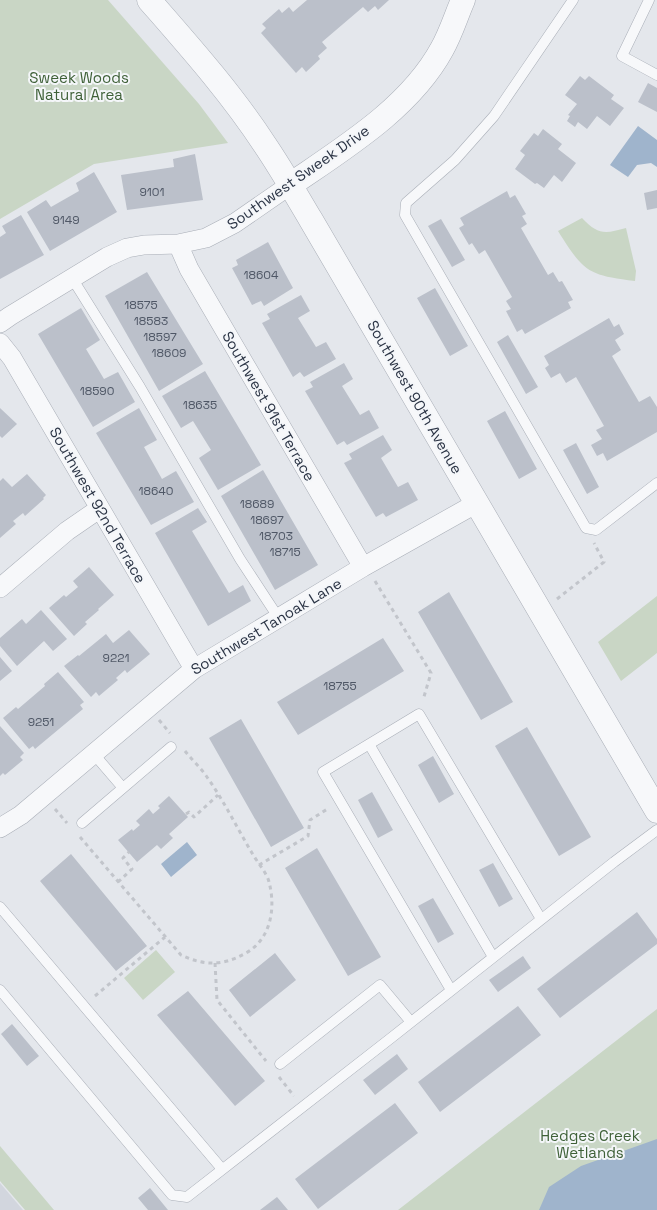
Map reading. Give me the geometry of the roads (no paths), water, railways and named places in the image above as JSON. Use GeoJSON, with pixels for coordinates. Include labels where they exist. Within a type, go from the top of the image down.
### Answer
{"type":"FeatureCollection","features":[{"type":"Feature","properties":{"kind":"street","name":"Southwest 90th Avenue"},"geometry":{"type":"LineString","coordinates":[[148,0],[192,49],[266,146],[657,811]]}},
{"type":"Feature","properties":{"kind":"street","name":"Southwest Sweek Drive"},"geometry":{"type":"LineString","coordinates":[[0,324],[107,257],[127,248],[178,244],[206,238],[235,223],[356,139],[376,123],[418,83],[432,65],[452,30],[463,0]]}},
{"type":"Feature","properties":{"kind":"street","name":"Southwest 91st Terrace"},"geometry":{"type":"LineString","coordinates":[[178,244],[189,269],[363,567]]}},
{"type":"Feature","properties":{"kind":"street","name":"Southwest 92nd Terrace"},"geometry":{"type":"LineString","coordinates":[[0,343],[12,358],[194,668]]}},
{"type":"Feature","properties":{"kind":"street","name":"Southwest Tanoak Lane"},"geometry":{"type":"LineString","coordinates":[[0,828],[20,815],[194,668],[363,567],[477,503]]}},
{"type":"Feature","properties":{"kind":"street"},"geometry":{"type":"LineString","coordinates":[[0,588],[67,531],[99,509]]}},
{"type":"Feature","properties":{"kind":"lane"},"geometry":{"type":"LineString","coordinates":[[573,0],[494,116],[455,160],[406,203],[405,215],[586,528],[596,530],[657,483]]}},
{"type":"Feature","properties":{"kind":"lane"},"geometry":{"type":"LineString","coordinates":[[649,0],[622,56],[657,75]]}},
{"type":"Feature","properties":{"kind":"lane"},"geometry":{"type":"LineString","coordinates":[[72,278],[140,387],[240,559],[278,618]]}},
{"type":"Feature","properties":{"kind":"lane"},"geometry":{"type":"LineString","coordinates":[[452,990],[323,772],[418,714],[541,919]]}},
{"type":"Feature","properties":{"kind":"lane"},"geometry":{"type":"LineString","coordinates":[[369,744],[493,957]]}},
{"type":"Feature","properties":{"kind":"lane"},"geometry":{"type":"LineString","coordinates":[[82,823],[171,747]]}},
{"type":"Feature","properties":{"kind":"lane"},"geometry":{"type":"LineString","coordinates":[[93,753],[123,788]]}},
{"type":"Feature","properties":{"kind":"lane"},"geometry":{"type":"LineString","coordinates":[[0,990],[172,1195],[187,1197],[657,830]]}},
{"type":"Feature","properties":{"kind":"lane"},"geometry":{"type":"LineString","coordinates":[[0,907],[222,1170]]}},
{"type":"Feature","properties":{"kind":"lane"},"geometry":{"type":"LineString","coordinates":[[280,1064],[380,985],[411,1022]]}},
{"type":"Feature","properties":{"kind":"water"},"geometry":{"type":"Polygon","coordinates":[[[638,126],[657,140],[657,167],[651,163],[637,165],[628,177],[610,165],[638,126]]]}},
{"type":"Feature","properties":{"kind":"water"},"geometry":{"type":"Polygon","coordinates":[[[187,842],[197,855],[171,877],[161,864],[187,842]]]}},
{"type":"Feature","properties":{"kind":"water"},"geometry":{"type":"Polygon","coordinates":[[[657,1139],[657,1210],[539,1210],[549,1187],[581,1166],[657,1139]]]}},
{"type":"Feature","properties":{"kind":"park label","name":"Sweek Woods Natural Area"},"geometry":{"type":"Point","coordinates":[79,86]}},
{"type":"Feature","properties":{"kind":"park label","name":"Hedges Creek Wetlands"},"geometry":{"type":"Point","coordinates":[590,1144]}}]}
